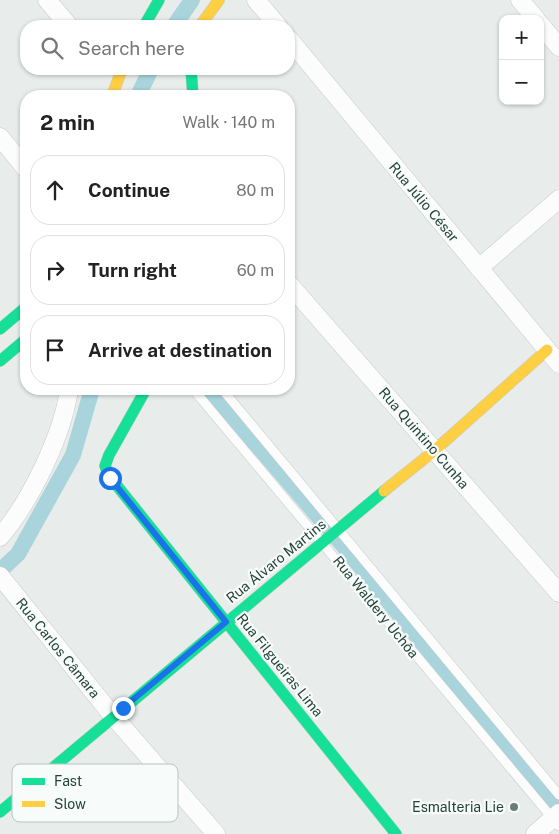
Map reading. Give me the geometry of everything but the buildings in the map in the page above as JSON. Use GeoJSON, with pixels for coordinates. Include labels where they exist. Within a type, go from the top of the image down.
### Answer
{"type":"FeatureCollection","features":[{"type":"Feature","properties":{"kind":"street"},"geometry":{"type":"LineString","coordinates":[[47,0],[64,20]]}},
{"type":"Feature","properties":{"kind":"street"},"geometry":{"type":"LineString","coordinates":[[147,20],[159,0]]}},
{"type":"Feature","properties":{"kind":"street"},"geometry":{"type":"LineString","coordinates":[[204,20],[219,0]]}},
{"type":"Feature","properties":{"kind":"street"},"geometry":{"type":"LineString","coordinates":[[256,0],[273,20]]}},
{"type":"Feature","properties":{"kind":"street"},"geometry":{"type":"LineString","coordinates":[[520,0],[533,15]]}},
{"type":"Feature","properties":{"kind":"street"},"geometry":{"type":"LineString","coordinates":[[544,29],[559,47]]}},
{"type":"Feature","properties":{"kind":"street","name":"Rua Júlio César"},"geometry":{"type":"LineString","coordinates":[[295,46],[559,364]]}},
{"type":"Feature","properties":{"kind":"street"},"geometry":{"type":"LineString","coordinates":[[192,75],[194,90]]}},
{"type":"Feature","properties":{"kind":"street"},"geometry":{"type":"LineString","coordinates":[[0,137],[20,162]]}},
{"type":"Feature","properties":{"kind":"street"},"geometry":{"type":"LineString","coordinates":[[479,268],[559,200]]}},
{"type":"Feature","properties":{"kind":"street","name":"Rua Quintino Cunha"},"geometry":{"type":"LineString","coordinates":[[295,291],[559,593]]}},
{"type":"Feature","properties":{"kind":"street"},"geometry":{"type":"LineString","coordinates":[[0,329],[20,312]]}},
{"type":"Feature","properties":{"kind":"street"},"geometry":{"type":"LineString","coordinates":[[0,361],[20,344]]}},
{"type":"Feature","properties":{"kind":"street","name":"Rua Álvaro Martins"},"geometry":{"type":"LineString","coordinates":[[56,764],[435,450],[547,350]]}},
{"type":"Feature","properties":{"kind":"street"},"geometry":{"type":"LineString","coordinates":[[0,537],[33,490],[62,417],[68,395]]}},
{"type":"Feature","properties":{"kind":"street","name":"Rua Filgueiras Lima"},"geometry":{"type":"LineString","coordinates":[[143,395],[109,455],[105,466],[110,478],[396,834]]}},
{"type":"Feature","properties":{"kind":"street","name":"Rua Carlos Câmara"},"geometry":{"type":"LineString","coordinates":[[4,581],[113,716],[155,764]]}},
{"type":"Feature","properties":{"kind":"street","name":"Rua Carlos Câmara"},"geometry":{"type":"LineString","coordinates":[[178,790],[216,834]]}},
{"type":"Feature","properties":{"kind":"street","name":"Rua Álvaro Martins"},"geometry":{"type":"LineString","coordinates":[[0,812],[12,802]]}},
{"type":"Feature","properties":{"kind":"street"},"geometry":{"type":"LineString","coordinates":[[535,834],[557,819]]}},
{"type":"Feature","properties":{"kind":"lane","name":"Rua Waldery Uchôa"},"geometry":{"type":"LineString","coordinates":[[198,395],[323,541],[424,666],[557,819]]}},
{"type":"Feature","properties":{"kind":"lane","name":"Rua Waldery Uchôa"},"geometry":{"type":"LineString","coordinates":[[227,395],[559,795]]}},
{"type":"Feature","properties":{"kind":"waterway"},"geometry":{"type":"LineString","coordinates":[[178,20],[192,0]]}},
{"type":"Feature","properties":{"kind":"waterway"},"geometry":{"type":"LineString","coordinates":[[141,90],[148,75]]}},
{"type":"Feature","properties":{"kind":"waterway"},"geometry":{"type":"LineString","coordinates":[[0,571],[18,554],[73,455],[90,395]]}},
{"type":"Feature","properties":{"kind":"waterway"},"geometry":{"type":"LineString","coordinates":[[214,395],[341,543],[559,810]]}},
{"type":"Feature","properties":{"kind":"traffic: fast"},"geometry":{"type":"LineString","coordinates":[[147,20],[159,0]]}},
{"type":"Feature","properties":{"kind":"traffic: fast"},"geometry":{"type":"LineString","coordinates":[[191,75],[193,90]]}},
{"type":"Feature","properties":{"kind":"traffic: fast"},"geometry":{"type":"LineString","coordinates":[[0,329],[20,312]]}},
{"type":"Feature","properties":{"kind":"traffic: fast"},"geometry":{"type":"LineString","coordinates":[[0,361],[20,344]]}},
{"type":"Feature","properties":{"kind":"traffic: fast"},"geometry":{"type":"LineString","coordinates":[[143,395],[109,455],[105,466],[110,477],[396,834]]}},
{"type":"Feature","properties":{"kind":"traffic: fast"},"geometry":{"type":"LineString","coordinates":[[57,764],[384,491]]}},
{"type":"Feature","properties":{"kind":"traffic: fast"},"geometry":{"type":"LineString","coordinates":[[0,812],[12,802]]}},
{"type":"Feature","properties":{"kind":"traffic: slow"},"geometry":{"type":"LineString","coordinates":[[204,20],[219,0]]}},
{"type":"Feature","properties":{"kind":"traffic: slow"},"geometry":{"type":"LineString","coordinates":[[114,90],[120,75]]}},
{"type":"Feature","properties":{"kind":"traffic: slow"},"geometry":{"type":"LineString","coordinates":[[384,491],[435,450],[547,350]]}},
{"type":"Feature","properties":{"kind":"place","name":"Esmalteria Lie"},"geometry":{"type":"Point","coordinates":[514,807]}},
{"type":"Feature","properties":{"kind":"route"},"geometry":{"type":"LineString","coordinates":[[110,478],[226,622],[123,708]]}}]}
